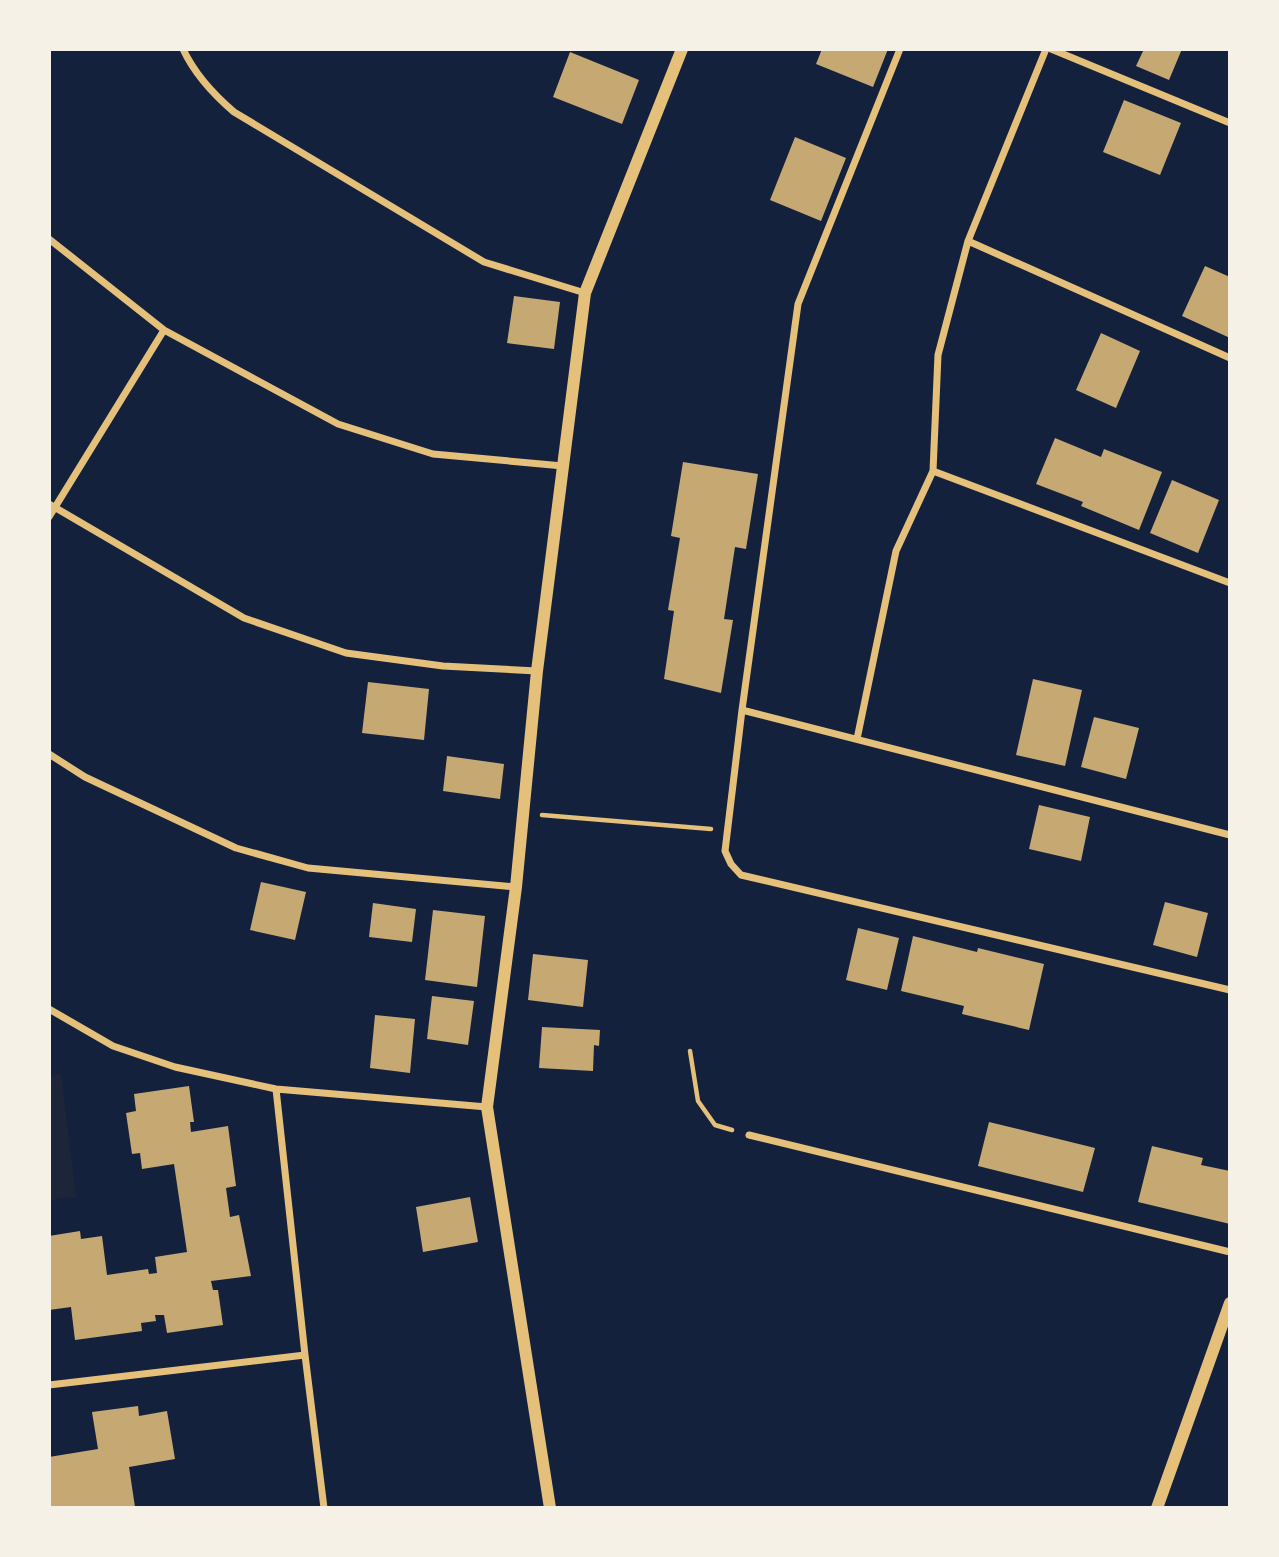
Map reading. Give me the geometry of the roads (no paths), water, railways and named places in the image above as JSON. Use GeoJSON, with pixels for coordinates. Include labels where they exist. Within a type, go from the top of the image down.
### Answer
{"type":"FeatureCollection","features":[{"type":"Feature","properties":{"kind":"street"},"geometry":{"type":"LineString","coordinates":[[183,49],[211,93],[234,112],[400,214],[484,262],[585,293]]}},
{"type":"Feature","properties":{"kind":"street"},"geometry":{"type":"LineString","coordinates":[[550,1508],[487,1107],[516,887],[537,671],[585,293],[682,49]]}},
{"type":"Feature","properties":{"kind":"street"},"geometry":{"type":"LineString","coordinates":[[900,49],[798,304],[725,851],[731,864],[741,875],[1230,990]]}},
{"type":"Feature","properties":{"kind":"street"},"geometry":{"type":"LineString","coordinates":[[858,739],[896,551],[933,471],[938,355],[968,241],[1046,49]]}},
{"type":"Feature","properties":{"kind":"street"},"geometry":{"type":"LineString","coordinates":[[1051,49],[1230,123]]}},
{"type":"Feature","properties":{"kind":"street"},"geometry":{"type":"LineString","coordinates":[[49,239],[164,330],[338,424],[433,454],[564,466]]}},
{"type":"Feature","properties":{"kind":"street"},"geometry":{"type":"LineString","coordinates":[[968,241],[1230,358]]}},
{"type":"Feature","properties":{"kind":"street"},"geometry":{"type":"LineString","coordinates":[[49,517],[52,506],[164,330]]}},
{"type":"Feature","properties":{"kind":"street"},"geometry":{"type":"LineString","coordinates":[[933,471],[1230,583]]}},
{"type":"Feature","properties":{"kind":"street"},"geometry":{"type":"LineString","coordinates":[[52,506],[244,618],[346,653],[443,666],[537,671]]}},
{"type":"Feature","properties":{"kind":"street"},"geometry":{"type":"LineString","coordinates":[[742,710],[1230,835]]}},
{"type":"Feature","properties":{"kind":"street"},"geometry":{"type":"LineString","coordinates":[[49,754],[85,777],[236,848],[260,855],[308,868],[516,887]]}},
{"type":"Feature","properties":{"kind":"street"},"geometry":{"type":"LineString","coordinates":[[49,1009],[113,1046],[175,1067],[276,1089],[487,1107]]}},
{"type":"Feature","properties":{"kind":"street"},"geometry":{"type":"LineString","coordinates":[[276,1089],[324,1508]]}},
{"type":"Feature","properties":{"kind":"street"},"geometry":{"type":"LineString","coordinates":[[749,1135],[1230,1252]]}},
{"type":"Feature","properties":{"kind":"street"},"geometry":{"type":"LineString","coordinates":[[1157,1508],[1230,1303]]}},
{"type":"Feature","properties":{"kind":"street"},"geometry":{"type":"LineString","coordinates":[[49,1385],[305,1355]]}}]}
